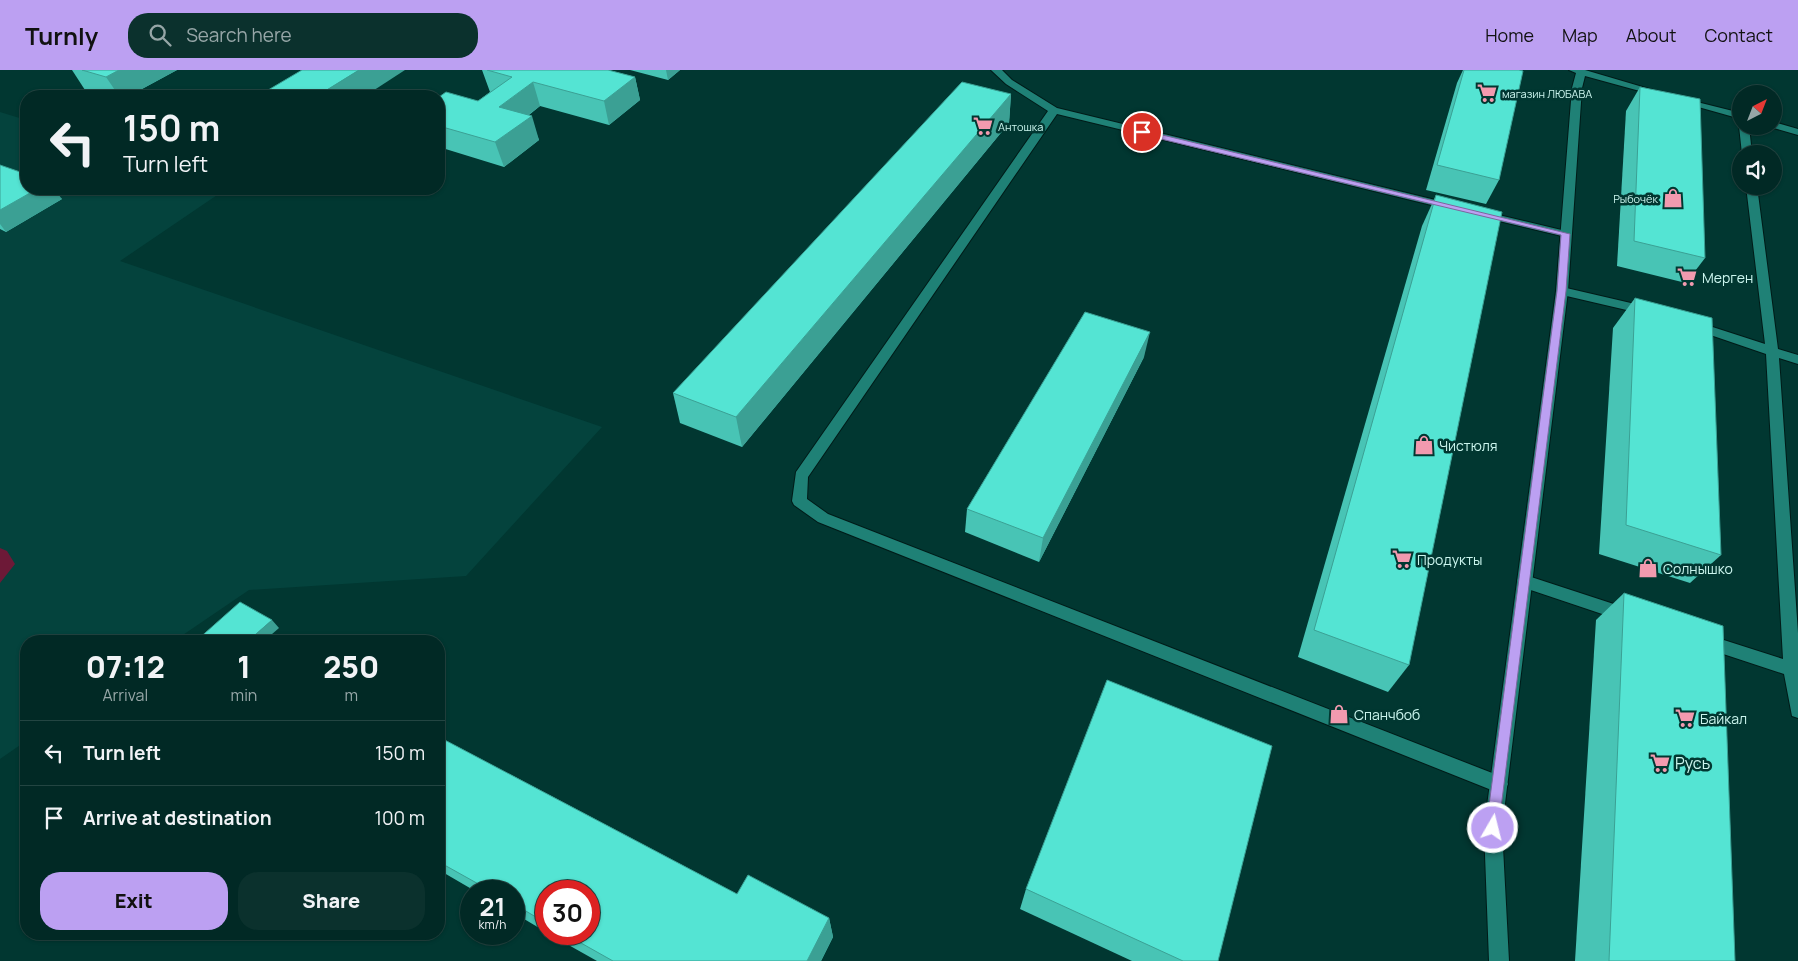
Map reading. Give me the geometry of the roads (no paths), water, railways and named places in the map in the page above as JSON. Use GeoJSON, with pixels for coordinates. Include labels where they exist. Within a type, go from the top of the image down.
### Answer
{"type":"FeatureCollection","features":[{"type":"Feature","properties":{"kind":"street"},"geometry":{"type":"LineString","coordinates":[[996,70],[1009,82],[1054,110],[1566,234]]}},
{"type":"Feature","properties":{"kind":"street"},"geometry":{"type":"LineString","coordinates":[[1499,961],[1493,828],[1562,291],[1578,71],[1732,114]]}},
{"type":"Feature","properties":{"kind":"street"},"geometry":{"type":"LineString","coordinates":[[1054,110],[801,476],[799,501],[823,518],[1499,784]]}},
{"type":"Feature","properties":{"kind":"street"},"geometry":{"type":"LineString","coordinates":[[1782,127],[1798,132]]}},
{"type":"Feature","properties":{"kind":"street"},"geometry":{"type":"LineString","coordinates":[[1752,195],[1772,350],[1792,669],[1798,710]]}},
{"type":"Feature","properties":{"kind":"street"},"geometry":{"type":"LineString","coordinates":[[1562,291],[1658,314]]}},
{"type":"Feature","properties":{"kind":"street"},"geometry":{"type":"LineString","coordinates":[[1677,320],[1798,360]]}},
{"type":"Feature","properties":{"kind":"street"},"geometry":{"type":"LineString","coordinates":[[1525,582],[1644,621]]}},
{"type":"Feature","properties":{"kind":"street"},"geometry":{"type":"LineString","coordinates":[[1690,636],[1792,669]]}},
{"type":"Feature","properties":{"kind":"place","name":"магазин ЛЮБАВА"},"geometry":{"type":"Point","coordinates":[1487,93]}},
{"type":"Feature","properties":{"kind":"place","name":"Антошка"},"geometry":{"type":"Point","coordinates":[983,126]}},
{"type":"Feature","properties":{"kind":"place","name":"Рыбочёк"},"geometry":{"type":"Point","coordinates":[1673,198]}},
{"type":"Feature","properties":{"kind":"place","name":"Мерген"},"geometry":{"type":"Point","coordinates":[1687,277]}},
{"type":"Feature","properties":{"kind":"place","name":"Чистюля"},"geometry":{"type":"Point","coordinates":[1424,445]}},
{"type":"Feature","properties":{"kind":"place","name":"Продукты"},"geometry":{"type":"Point","coordinates":[1402,559]}},
{"type":"Feature","properties":{"kind":"place","name":"Солнышко"},"geometry":{"type":"Point","coordinates":[1648,568]}},
{"type":"Feature","properties":{"kind":"place","name":"Спанчбоб"},"geometry":{"type":"Point","coordinates":[1339,714]}},
{"type":"Feature","properties":{"kind":"place","name":"Байкал"},"geometry":{"type":"Point","coordinates":[1685,718]}},
{"type":"Feature","properties":{"kind":"place","name":"Русь"},"geometry":{"type":"Point","coordinates":[1660,763]}}]}
